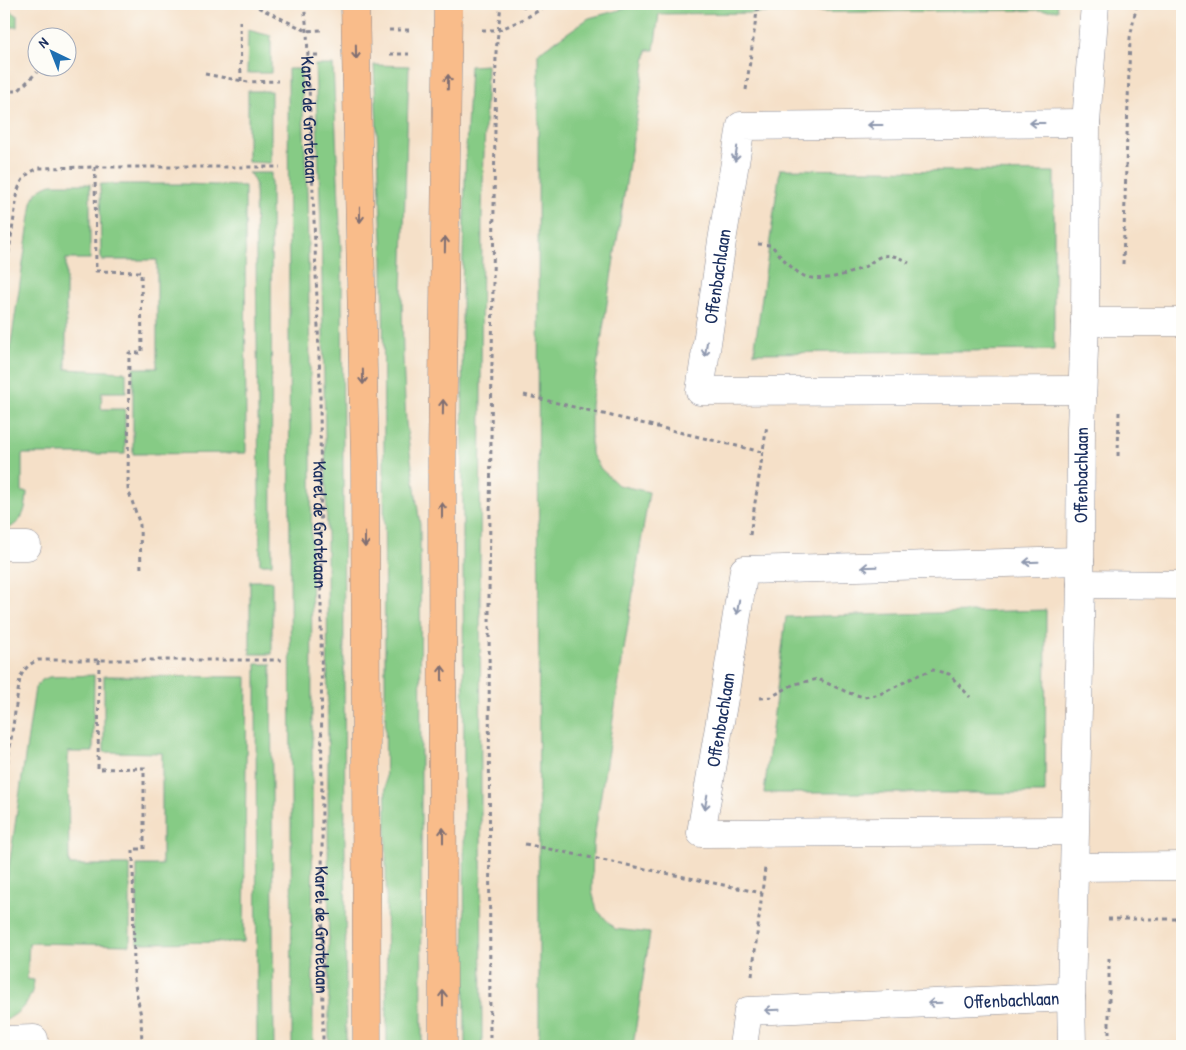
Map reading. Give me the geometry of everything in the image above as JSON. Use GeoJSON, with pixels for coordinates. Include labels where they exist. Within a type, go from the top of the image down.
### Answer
{"type":"FeatureCollection","features":[{"type":"Feature","properties":{"kind":"main road"},"geometry":{"type":"LineString","coordinates":[[355,17],[365,462],[367,1046]]}},
{"type":"Feature","properties":{"kind":"main road"},"geometry":{"type":"LineString","coordinates":[[443,1046],[442,455],[448,17]]}},
{"type":"Feature","properties":{"kind":"street","name":"Offenbachlaan"},"geometry":{"type":"LineString","coordinates":[[1072,1046],[1071,997],[1075,867],[1074,831],[1082,390],[1085,322],[1086,123],[1095,4]]}},
{"type":"Feature","properties":{"kind":"street"},"geometry":{"type":"LineString","coordinates":[[741,126],[1086,123]]}},
{"type":"Feature","properties":{"kind":"street","name":"Offenbachlaan"},"geometry":{"type":"LineString","coordinates":[[741,126],[700,392],[1082,390]]}},
{"type":"Feature","properties":{"kind":"street"},"geometry":{"type":"LineString","coordinates":[[1085,322],[1182,322]]}},
{"type":"Feature","properties":{"kind":"street"},"geometry":{"type":"LineString","coordinates":[[744,570],[1080,573],[1182,585]]}},
{"type":"Feature","properties":{"kind":"street","name":"Offenbachlaan"},"geometry":{"type":"LineString","coordinates":[[744,570],[701,833],[1074,831]]}},
{"type":"Feature","properties":{"kind":"street"},"geometry":{"type":"LineString","coordinates":[[1075,867],[1182,866]]}},
{"type":"Feature","properties":{"kind":"street","name":"Offenbachlaan"},"geometry":{"type":"LineString","coordinates":[[748,1011],[1071,997]]}},
{"type":"Feature","properties":{"kind":"street"},"geometry":{"type":"LineString","coordinates":[[744,1046],[748,1011]]}},
{"type":"Feature","properties":{"kind":"street"},"geometry":{"type":"LineString","coordinates":[[4,1040],[34,1040]]}},
{"type":"Feature","properties":{"kind":"path"},"geometry":{"type":"LineString","coordinates":[[251,4],[306,31],[355,17],[448,17],[498,30],[524,19],[550,4]]}},
{"type":"Feature","properties":{"kind":"path","name":"Karel de Grotelaan"},"geometry":{"type":"LineString","coordinates":[[304,4],[320,381],[323,1046]]}},
{"type":"Feature","properties":{"kind":"path"},"geometry":{"type":"LineString","coordinates":[[490,1046],[489,594],[496,52],[501,4]]}},
{"type":"Feature","properties":{"kind":"path"},"geometry":{"type":"LineString","coordinates":[[524,4],[524,10]]}},
{"type":"Feature","properties":{"kind":"path"},"geometry":{"type":"LineString","coordinates":[[741,126],[758,4]]}},
{"type":"Feature","properties":{"kind":"path"},"geometry":{"type":"LineString","coordinates":[[1121,322],[1130,38],[1136,8],[1139,4]]}},
{"type":"Feature","properties":{"kind":"path"},"geometry":{"type":"LineString","coordinates":[[240,21],[241,81]]}},
{"type":"Feature","properties":{"kind":"path"},"geometry":{"type":"LineString","coordinates":[[205,74],[248,82],[278,81]]}},
{"type":"Feature","properties":{"kind":"path"},"geometry":{"type":"LineString","coordinates":[[4,91],[18,91],[31,78]]}},
{"type":"Feature","properties":{"kind":"path"},"geometry":{"type":"LineString","coordinates":[[95,167],[96,271],[141,272],[142,353],[130,353],[128,480],[128,489],[140,525],[141,572]]}},
{"type":"Feature","properties":{"kind":"path"},"geometry":{"type":"LineString","coordinates":[[4,285],[18,190],[24,177],[39,168],[280,167]]}},
{"type":"Feature","properties":{"kind":"path"},"geometry":{"type":"LineString","coordinates":[[722,241],[771,245],[785,261],[803,276],[823,279],[846,274],[865,267],[882,256],[897,256],[909,263]]}},
{"type":"Feature","properties":{"kind":"path"},"geometry":{"type":"LineString","coordinates":[[744,570],[772,391]]}},
{"type":"Feature","properties":{"kind":"path"},"geometry":{"type":"LineString","coordinates":[[524,395],[762,452]]}},
{"type":"Feature","properties":{"kind":"path"},"geometry":{"type":"LineString","coordinates":[[1118,458],[1119,409]]}},
{"type":"Feature","properties":{"kind":"path"},"geometry":{"type":"LineString","coordinates":[[4,788],[20,678],[32,663],[38,660],[282,660]]}},
{"type":"Feature","properties":{"kind":"path"},"geometry":{"type":"LineString","coordinates":[[99,660],[98,768],[144,768],[144,848],[133,849],[134,980],[141,1016],[142,1046]]}},
{"type":"Feature","properties":{"kind":"path"},"geometry":{"type":"LineString","coordinates":[[724,698],[771,698],[794,684],[818,679],[864,697],[880,694],[916,676],[933,670],[949,674],[970,696]]}},
{"type":"Feature","properties":{"kind":"path"},"geometry":{"type":"LineString","coordinates":[[748,1011],[769,833]]}},
{"type":"Feature","properties":{"kind":"path"},"geometry":{"type":"LineString","coordinates":[[525,844],[762,893]]}},
{"type":"Feature","properties":{"kind":"path"},"geometry":{"type":"LineString","coordinates":[[1109,920],[1182,919]]}},
{"type":"Feature","properties":{"kind":"path"},"geometry":{"type":"LineString","coordinates":[[1109,949],[1109,1046]]}},
{"type":"Feature","properties":{"kind":"green space"},"geometry":{"type":"Polygon","coordinates":[[[642,4],[1057,4],[1058,10],[659,14],[654,50],[647,50],[591,405],[591,453],[601,469],[618,485],[649,492],[593,845],[592,891],[597,910],[615,929],[650,933],[633,1046],[539,1046],[538,53],[589,18],[642,4]]]}},
{"type":"Feature","properties":{"kind":"green space"},"geometry":{"type":"Polygon","coordinates":[[[4,12],[12,12],[17,15],[17,27],[4,27],[4,12]]]}},
{"type":"Feature","properties":{"kind":"green space"},"geometry":{"type":"Polygon","coordinates":[[[248,30],[271,36],[271,73],[247,73],[248,30]]]}},
{"type":"Feature","properties":{"kind":"green space"},"geometry":{"type":"Polygon","coordinates":[[[315,65],[333,65],[342,271],[346,1046],[329,1046],[327,535],[321,227],[315,65]]]}},
{"type":"Feature","properties":{"kind":"green space"},"geometry":{"type":"Polygon","coordinates":[[[374,65],[409,66],[402,293],[406,423],[420,525],[422,1046],[387,1046],[383,260],[374,65]]]}},
{"type":"Feature","properties":{"kind":"green space"},"geometry":{"type":"Polygon","coordinates":[[[487,65],[482,214],[480,569],[482,1046],[465,1046],[462,290],[470,66],[487,65]]]}},
{"type":"Feature","properties":{"kind":"green space"},"geometry":{"type":"Polygon","coordinates":[[[288,69],[301,69],[307,192],[311,425],[313,1046],[292,1046],[288,69]]]}},
{"type":"Feature","properties":{"kind":"green space"},"geometry":{"type":"Polygon","coordinates":[[[248,91],[271,91],[271,163],[248,162],[248,91]]]}},
{"type":"Feature","properties":{"kind":"green space"},"geometry":{"type":"Polygon","coordinates":[[[780,169],[1054,172],[1054,350],[754,353],[780,169]]]}},
{"type":"Feature","properties":{"kind":"green space"},"geometry":{"type":"Polygon","coordinates":[[[248,173],[271,173],[272,564],[260,564],[255,183],[248,173]]]}},
{"type":"Feature","properties":{"kind":"green space"},"geometry":{"type":"Polygon","coordinates":[[[51,184],[90,184],[90,259],[66,259],[66,369],[126,372],[126,392],[102,392],[101,409],[125,409],[125,454],[22,454],[22,492],[27,492],[26,505],[19,520],[4,531],[4,390],[32,203],[38,191],[51,184]]]}},
{"type":"Feature","properties":{"kind":"green space"},"geometry":{"type":"Polygon","coordinates":[[[100,184],[245,186],[246,453],[133,454],[133,368],[157,368],[157,260],[101,260],[100,184]]]}},
{"type":"Feature","properties":{"kind":"green space"},"geometry":{"type":"Polygon","coordinates":[[[250,581],[272,581],[272,654],[250,654],[250,581]]]}},
{"type":"Feature","properties":{"kind":"green space"},"geometry":{"type":"Polygon","coordinates":[[[1046,610],[1045,793],[764,793],[786,617],[1046,610]]]}},
{"type":"Feature","properties":{"kind":"green space"},"geometry":{"type":"Polygon","coordinates":[[[256,664],[271,664],[274,1046],[257,1046],[256,664]]]}},
{"type":"Feature","properties":{"kind":"green space"},"geometry":{"type":"Polygon","coordinates":[[[94,675],[93,752],[68,752],[69,865],[130,865],[130,945],[29,943],[27,979],[34,980],[33,987],[29,999],[21,1010],[4,1021],[4,901],[35,688],[42,680],[49,677],[94,675]]]}},
{"type":"Feature","properties":{"kind":"green space"},"geometry":{"type":"Polygon","coordinates":[[[104,676],[247,677],[244,942],[137,943],[137,865],[162,865],[162,753],[104,752],[104,676]]]}}]}
